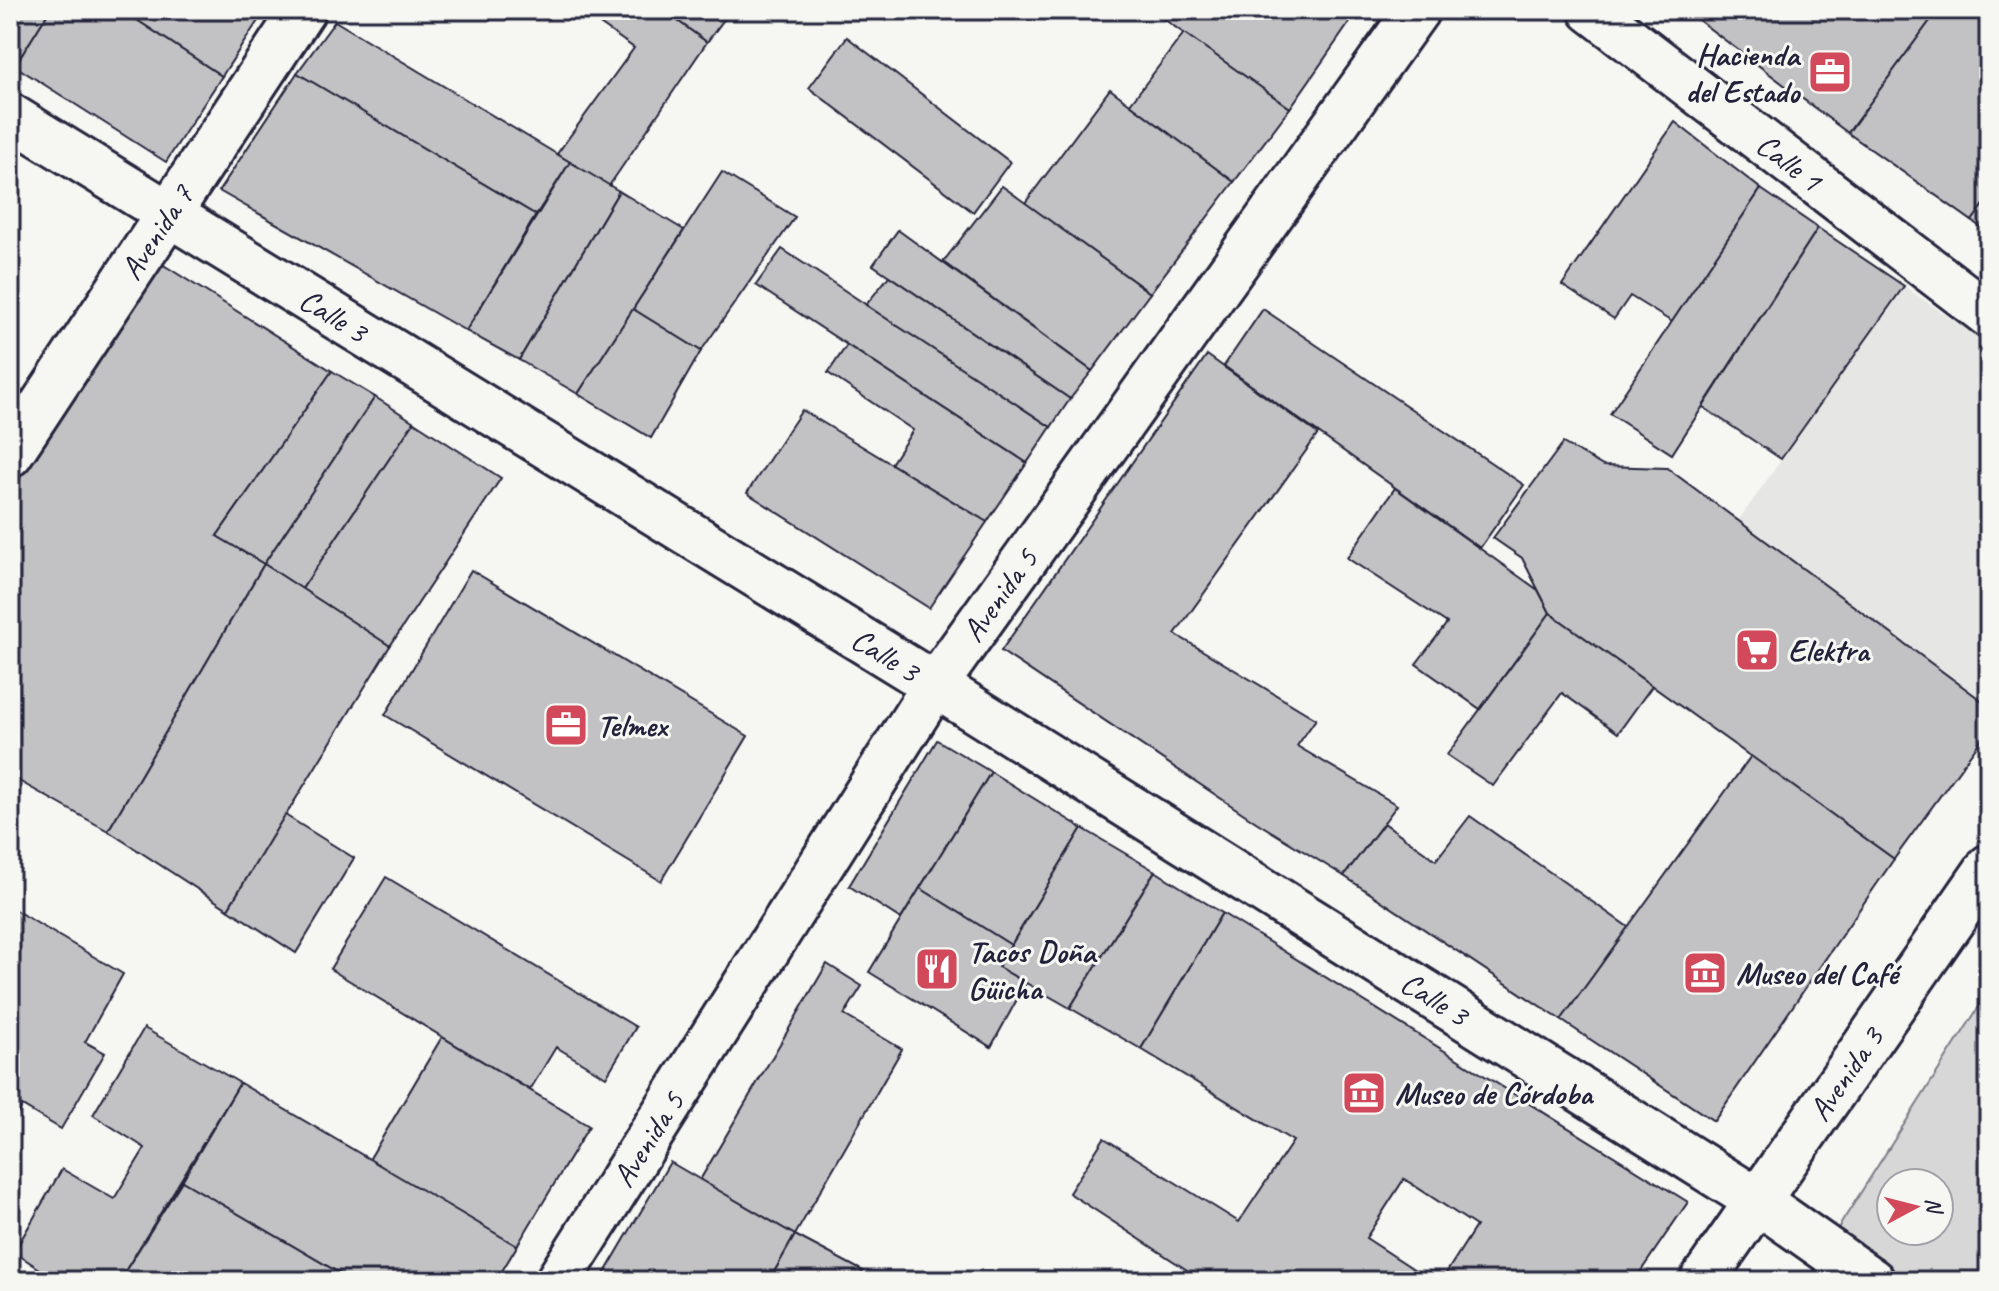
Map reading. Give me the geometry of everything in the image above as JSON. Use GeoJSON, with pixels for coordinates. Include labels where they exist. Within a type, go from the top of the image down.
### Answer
{"type":"FeatureCollection","features":[{"type":"Feature","properties":{"kind":"street","name":"Avenida 7"},"geometry":{"type":"LineString","coordinates":[[10,454],[167,211],[303,10]]}},
{"type":"Feature","properties":{"kind":"street","name":"Avenida 5"},"geometry":{"type":"LineString","coordinates":[[558,1281],[935,685],[1417,10]]}},
{"type":"Feature","properties":{"kind":"street","name":"Calle 1"},"geometry":{"type":"LineString","coordinates":[[1591,10],[1989,315]]}},
{"type":"Feature","properties":{"kind":"street","name":"Calle 3"},"geometry":{"type":"LineString","coordinates":[[10,116],[935,685],[1758,1201],[1872,1281]]}},
{"type":"Feature","properties":{"kind":"street","name":"Avenida 3"},"geometry":{"type":"LineString","coordinates":[[1702,1281],[1989,867]]}},
{"type":"Feature","properties":{"kind":"shaded area"},"geometry":{"type":"Polygon","coordinates":[[[1904,286],[1989,345],[1989,706],[1738,521],[1904,286]]]}},
{"type":"Feature","properties":{"kind":"shaded area"},"geometry":{"type":"Polygon","coordinates":[[[1989,991],[1989,1281],[1899,1281],[1835,1233],[1875,1170],[1875,1247],[1955,1247],[1955,1167],[1877,1167],[1989,991]]]}},
{"type":"Feature","properties":{"kind":"building"},"geometry":{"type":"Polygon","coordinates":[[[10,10],[50,10],[15,66],[10,63],[10,10]]]}},
{"type":"Feature","properties":{"kind":"building"},"geometry":{"type":"Polygon","coordinates":[[[50,10],[122,10],[222,76],[166,162],[15,66],[50,10]]]}},
{"type":"Feature","properties":{"kind":"building"},"geometry":{"type":"Polygon","coordinates":[[[122,10],[265,10],[222,76],[122,10]]]}},
{"type":"Feature","properties":{"kind":"building"},"geometry":{"type":"Polygon","coordinates":[[[580,10],[663,10],[707,42],[609,186],[557,154],[634,48],[580,10]]]}},
{"type":"Feature","properties":{"kind":"building"},"geometry":{"type":"Polygon","coordinates":[[[663,10],[731,10],[707,42],[663,10]]]}},
{"type":"Feature","properties":{"kind":"building"},"geometry":{"type":"Polygon","coordinates":[[[1151,10],[1333,10],[1350,22],[1290,108],[1151,10]]]}},
{"type":"Feature","properties":{"kind":"building"},"geometry":{"type":"Polygon","coordinates":[[[1333,10],[1359,10],[1350,22],[1333,10]]]}},
{"type":"Feature","properties":{"kind":"building","name":"Hacienda del Estado"},"geometry":{"type":"Polygon","coordinates":[[[1685,10],[1938,10],[1848,133],[1685,10]]]}},
{"type":"Feature","properties":{"kind":"building"},"geometry":{"type":"Polygon","coordinates":[[[1938,10],[1989,10],[1989,198],[1972,221],[1848,133],[1938,10]]]}},
{"type":"Feature","properties":{"kind":"building"},"geometry":{"type":"Polygon","coordinates":[[[335,21],[570,162],[536,215],[297,73],[335,21]]]}},
{"type":"Feature","properties":{"kind":"building"},"geometry":{"type":"Polygon","coordinates":[[[1184,33],[1290,108],[1234,182],[1130,104],[1184,33]]]}},
{"type":"Feature","properties":{"kind":"building"},"geometry":{"type":"Polygon","coordinates":[[[847,37],[1010,162],[973,212],[809,88],[847,37]]]}},
{"type":"Feature","properties":{"kind":"building"},"geometry":{"type":"Polygon","coordinates":[[[297,73],[536,215],[466,331],[219,191],[297,73]]]}},
{"type":"Feature","properties":{"kind":"building"},"geometry":{"type":"Polygon","coordinates":[[[1110,89],[1234,182],[1150,293],[1025,203],[1110,89]]]}},
{"type":"Feature","properties":{"kind":"building"},"geometry":{"type":"Polygon","coordinates":[[[1675,122],[1761,189],[1672,322],[1630,296],[1614,319],[1562,285],[1675,122]]]}},
{"type":"Feature","properties":{"kind":"building"},"geometry":{"type":"Polygon","coordinates":[[[570,162],[619,191],[519,360],[466,331],[570,162]]]}},
{"type":"Feature","properties":{"kind":"building"},"geometry":{"type":"Polygon","coordinates":[[[722,172],[795,217],[701,351],[633,309],[722,172]]]}},
{"type":"Feature","properties":{"kind":"building"},"geometry":{"type":"Polygon","coordinates":[[[1002,186],[1150,293],[1092,371],[943,262],[1002,186]]]}},
{"type":"Feature","properties":{"kind":"building"},"geometry":{"type":"Polygon","coordinates":[[[1761,189],[1818,228],[1672,454],[1610,414],[1761,189]]]}},
{"type":"Feature","properties":{"kind":"building"},"geometry":{"type":"Polygon","coordinates":[[[619,191],[684,230],[578,394],[519,360],[619,191]]]}},
{"type":"Feature","properties":{"kind":"building"},"geometry":{"type":"Polygon","coordinates":[[[1989,198],[1989,233],[1972,221],[1989,198]]]}},
{"type":"Feature","properties":{"kind":"building"},"geometry":{"type":"Polygon","coordinates":[[[1818,228],[1904,286],[1781,459],[1703,407],[1818,228]]]}},
{"type":"Feature","properties":{"kind":"building"},"geometry":{"type":"Polygon","coordinates":[[[898,230],[1092,371],[1070,399],[873,265],[898,230]]]}},
{"type":"Feature","properties":{"kind":"building"},"geometry":{"type":"Polygon","coordinates":[[[782,249],[1051,427],[1027,463],[756,285],[782,249]]]}},
{"type":"Feature","properties":{"kind":"building"},"geometry":{"type":"Polygon","coordinates":[[[162,264],[332,371],[217,536],[264,564],[108,831],[10,776],[10,493],[162,264]]]}},
{"type":"Feature","properties":{"kind":"building"},"geometry":{"type":"Polygon","coordinates":[[[889,276],[1070,399],[1051,427],[866,305],[889,276]]]}},
{"type":"Feature","properties":{"kind":"building"},"geometry":{"type":"Polygon","coordinates":[[[633,309],[701,351],[651,438],[578,394],[633,309]]]}},
{"type":"Feature","properties":{"kind":"building"},"geometry":{"type":"Polygon","coordinates":[[[1263,309],[1524,485],[1480,548],[1224,366],[1263,309]]]}},
{"type":"Feature","properties":{"kind":"building"},"geometry":{"type":"Polygon","coordinates":[[[847,345],[1027,463],[987,522],[891,464],[913,430],[828,373],[847,345]]]}},
{"type":"Feature","properties":{"kind":"building"},"geometry":{"type":"Polygon","coordinates":[[[1207,355],[1318,434],[1175,634],[1316,719],[1297,746],[1397,805],[1344,876],[1256,822],[1001,651],[1207,355]]]}},
{"type":"Feature","properties":{"kind":"building"},"geometry":{"type":"Polygon","coordinates":[[[332,371],[375,397],[264,564],[217,536],[332,371]]]}},
{"type":"Feature","properties":{"kind":"building"},"geometry":{"type":"Polygon","coordinates":[[[375,397],[414,422],[302,589],[264,564],[375,397]]]}},
{"type":"Feature","properties":{"kind":"building"},"geometry":{"type":"Polygon","coordinates":[[[802,410],[987,522],[929,608],[747,493],[802,410]]]}},
{"type":"Feature","properties":{"kind":"building"},"geometry":{"type":"Polygon","coordinates":[[[414,422],[501,478],[390,646],[302,589],[414,422]]]}},
{"type":"Feature","properties":{"kind":"building","name":"Elektra"},"geometry":{"type":"Polygon","coordinates":[[[1563,443],[1603,466],[1667,468],[1989,706],[1989,729],[1894,859],[1550,613],[1522,558],[1493,538],[1563,443]]]}},
{"type":"Feature","properties":{"kind":"building"},"geometry":{"type":"Polygon","coordinates":[[[1395,488],[1538,590],[1550,613],[1480,709],[1416,664],[1447,623],[1347,558],[1395,488]]]}},
{"type":"Feature","properties":{"kind":"building"},"geometry":{"type":"Polygon","coordinates":[[[264,564],[390,646],[228,909],[108,831],[264,564]]]}},
{"type":"Feature","properties":{"kind":"building","name":"Telmex"},"geometry":{"type":"Polygon","coordinates":[[[471,570],[748,736],[661,881],[385,715],[471,570]]]}},
{"type":"Feature","properties":{"kind":"building"},"geometry":{"type":"Polygon","coordinates":[[[1550,613],[1652,686],[1618,733],[1562,693],[1493,786],[1447,755],[1550,613]]]}},
{"type":"Feature","properties":{"kind":"building"},"geometry":{"type":"Polygon","coordinates":[[[937,740],[991,772],[901,919],[849,886],[937,740]]]}},
{"type":"Feature","properties":{"kind":"building","name":"Museo del Café"},"geometry":{"type":"Polygon","coordinates":[[[1751,756],[1894,859],[1714,1121],[1561,1020],[1751,756]]]}},
{"type":"Feature","properties":{"kind":"building"},"geometry":{"type":"Polygon","coordinates":[[[991,772],[1082,828],[1011,945],[920,888],[991,772]]]}},
{"type":"Feature","properties":{"kind":"building"},"geometry":{"type":"Polygon","coordinates":[[[285,815],[354,858],[296,953],[228,909],[285,815]]]}},
{"type":"Feature","properties":{"kind":"building"},"geometry":{"type":"Polygon","coordinates":[[[1470,816],[1628,927],[1561,1020],[1344,876],[1384,823],[1436,860],[1470,816]]]}},
{"type":"Feature","properties":{"kind":"building"},"geometry":{"type":"Polygon","coordinates":[[[1082,828],[1155,871],[1070,1008],[998,967],[1082,828]]]}},
{"type":"Feature","properties":{"kind":"building"},"geometry":{"type":"Polygon","coordinates":[[[1155,871],[1222,913],[1141,1049],[1070,1008],[1155,871]]]}},
{"type":"Feature","properties":{"kind":"building"},"geometry":{"type":"Polygon","coordinates":[[[386,877],[636,1027],[606,1077],[556,1047],[530,1090],[330,969],[386,877]]]}},
{"type":"Feature","properties":{"kind":"building","name":"Tacos Doña Güicha"},"geometry":{"type":"Polygon","coordinates":[[[920,888],[1011,945],[998,967],[1026,983],[991,1047],[869,972],[920,888]]]}},
{"type":"Feature","properties":{"kind":"building"},"geometry":{"type":"Polygon","coordinates":[[[10,907],[123,974],[85,1042],[105,1053],[61,1129],[22,1106],[10,1127],[10,907]]]}},
{"type":"Feature","properties":{"kind":"building","name":"Museo de Córdoba"},"geometry":{"type":"Polygon","coordinates":[[[1222,913],[1688,1202],[1634,1281],[1441,1281],[1476,1226],[1404,1179],[1366,1238],[1432,1281],[1204,1281],[1069,1193],[1104,1138],[1239,1222],[1293,1141],[1141,1049],[1222,913]]]}},
{"type":"Feature","properties":{"kind":"building"},"geometry":{"type":"Polygon","coordinates":[[[827,964],[862,986],[844,1015],[902,1049],[795,1235],[700,1180],[827,964]]]}},
{"type":"Feature","properties":{"kind":"building"},"geometry":{"type":"Polygon","coordinates":[[[144,1028],[240,1083],[119,1281],[58,1281],[14,1252],[62,1169],[114,1199],[145,1148],[93,1115],[144,1028]]]}},
{"type":"Feature","properties":{"kind":"building"},"geometry":{"type":"Polygon","coordinates":[[[442,1037],[589,1126],[517,1246],[369,1160],[442,1037]]]}},
{"type":"Feature","properties":{"kind":"building"},"geometry":{"type":"Polygon","coordinates":[[[240,1083],[517,1246],[496,1281],[353,1281],[182,1181],[240,1083]]]}},
{"type":"Feature","properties":{"kind":"building"},"geometry":{"type":"Polygon","coordinates":[[[670,1162],[795,1235],[769,1281],[600,1281],[670,1162]]]}},
{"type":"Feature","properties":{"kind":"building"},"geometry":{"type":"Polygon","coordinates":[[[182,1181],[353,1281],[119,1281],[182,1181]]]}},
{"type":"Feature","properties":{"kind":"building"},"geometry":{"type":"Polygon","coordinates":[[[795,1235],[863,1271],[858,1281],[769,1281],[795,1235]]]}},
{"type":"Feature","properties":{"kind":"place","name":"Hacienda del Estado"},"geometry":{"type":"Point","coordinates":[1830,72]}},
{"type":"Feature","properties":{"kind":"place","name":"Elektra"},"geometry":{"type":"Point","coordinates":[1757,650]}},
{"type":"Feature","properties":{"kind":"place","name":"Telmex"},"geometry":{"type":"Point","coordinates":[566,725]}},
{"type":"Feature","properties":{"kind":"place","name":"Tacos Doña Güicha"},"geometry":{"type":"Point","coordinates":[937,969]}},
{"type":"Feature","properties":{"kind":"place","name":"Museo del Café"},"geometry":{"type":"Point","coordinates":[1705,973]}},
{"type":"Feature","properties":{"kind":"place","name":"Museo de Córdoba"},"geometry":{"type":"Point","coordinates":[1364,1093]}}]}
